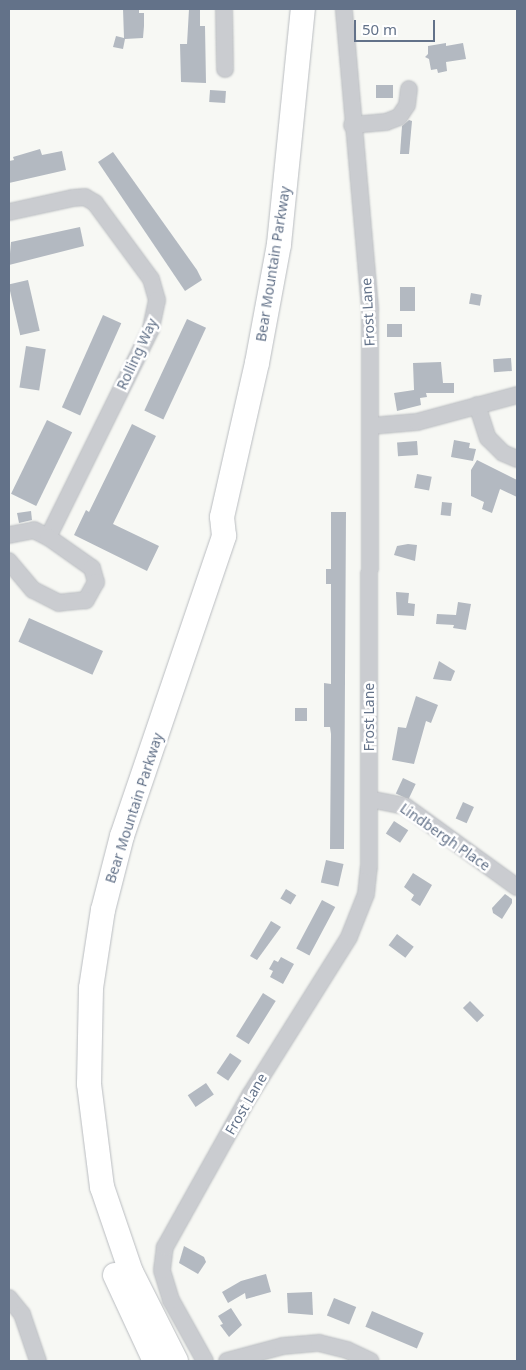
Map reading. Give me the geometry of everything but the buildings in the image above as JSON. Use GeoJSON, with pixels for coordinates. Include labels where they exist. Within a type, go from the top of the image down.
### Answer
{"type":"FeatureCollection","features":[{"type":"Feature","properties":{"kind":"highway","name":"Bear Mountain Parkway"},"geometry":{"type":"LineString","coordinates":[[176,1361],[131,1272],[102,1187],[90,1108],[89,1020],[96,949],[111,876],[131,809],[224,536],[222,517],[257,363],[279,244],[303,9]]}},
{"type":"Feature","properties":{"kind":"highway","name":"Bear Mountain Parkway"},"geometry":{"type":"LineString","coordinates":[[155,1361],[108,1260],[92,1202],[76,1085],[78,999],[87,927],[110,831],[212,532],[222,517]]}},
{"type":"Feature","properties":{"kind":"street"},"geometry":{"type":"LineString","coordinates":[[224,9],[225,68]]}},
{"type":"Feature","properties":{"kind":"street","name":"Frost Lane"},"geometry":{"type":"LineString","coordinates":[[205,1361],[171,1300],[162,1270],[165,1247],[250,1095],[353,928],[366,894],[369,798],[370,308],[352,125],[344,9]]}},
{"type":"Feature","properties":{"kind":"street"},"geometry":{"type":"LineString","coordinates":[[352,125],[386,122],[400,117],[406,105],[409,89]]}},
{"type":"Feature","properties":{"kind":"street","name":"Rolling Way"},"geometry":{"type":"LineString","coordinates":[[9,212],[85,197],[95,203],[151,279],[157,300],[151,328],[48,537]]}},
{"type":"Feature","properties":{"kind":"street"},"geometry":{"type":"LineString","coordinates":[[371,426],[416,422],[517,394]]}},
{"type":"Feature","properties":{"kind":"street"},"geometry":{"type":"LineString","coordinates":[[477,405],[488,438],[503,453],[517,459]]}},
{"type":"Feature","properties":{"kind":"street"},"geometry":{"type":"LineString","coordinates":[[9,534],[34,530],[48,537],[92,568],[96,582],[86,600],[69,604],[60,603],[33,590],[9,561]]}},
{"type":"Feature","properties":{"kind":"street","name":"Lindbergh Place"},"geometry":{"type":"LineString","coordinates":[[369,798],[405,806],[517,887]]}},
{"type":"Feature","properties":{"kind":"street"},"geometry":{"type":"LineString","coordinates":[[9,1298],[22,1314],[38,1361]]}},
{"type":"Feature","properties":{"kind":"street"},"geometry":{"type":"LineString","coordinates":[[226,1361],[283,1346],[319,1343],[347,1350],[371,1361]]}}]}
